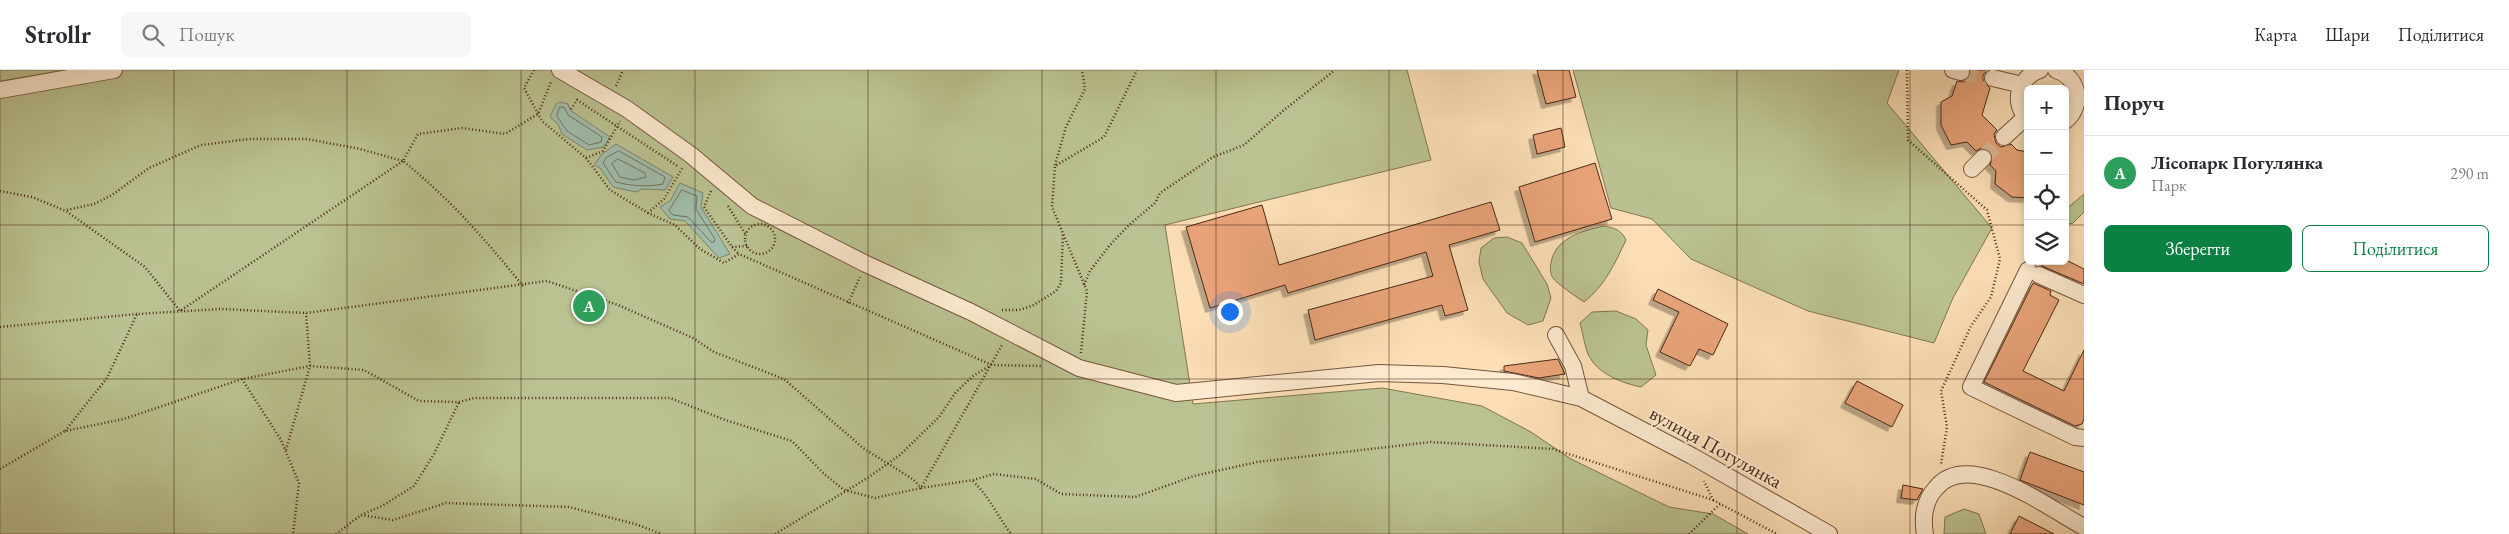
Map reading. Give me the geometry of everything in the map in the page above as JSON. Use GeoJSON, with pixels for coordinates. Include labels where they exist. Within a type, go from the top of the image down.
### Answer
{"type":"FeatureCollection","features":[{"type":"Feature","properties":{"kind":"street"},"geometry":{"type":"LineString","coordinates":[[0,90],[114,70]]}},
{"type":"Feature","properties":{"kind":"street"},"geometry":{"type":"LineString","coordinates":[[2024,112],[2019,102],[2022,85],[2027,77],[2040,70]]}},
{"type":"Feature","properties":{"kind":"street"},"geometry":{"type":"LineString","coordinates":[[2056,70],[2069,78],[2077,94],[2074,112],[2069,117]]}},
{"type":"Feature","properties":{"kind":"street","name":"вулиця Погулянка"},"geometry":{"type":"LineString","coordinates":[[558,73],[627,109],[691,155],[712,187],[1079,368],[1176,393],[1193,393],[1379,373],[1410,373],[1512,382],[1581,398],[1692,456],[1829,534]]}},
{"type":"Feature","properties":{"kind":"street"},"geometry":{"type":"LineString","coordinates":[[1993,78],[2022,85]]}},
{"type":"Feature","properties":{"kind":"street"},"geometry":{"type":"LineString","coordinates":[[2004,137],[2024,120]]}},
{"type":"Feature","properties":{"kind":"street"},"geometry":{"type":"LineString","coordinates":[[2084,295],[2033,273],[1971,387],[2075,437],[2084,438]]}},
{"type":"Feature","properties":{"kind":"street"},"geometry":{"type":"LineString","coordinates":[[1556,335],[1573,366],[1581,398]]}},
{"type":"Feature","properties":{"kind":"street"},"geometry":{"type":"LineString","coordinates":[[1925,534],[1923,521],[1928,497],[1938,485],[1955,477],[1984,475],[2035,498],[2084,527]]}},
{"type":"Feature","properties":{"kind":"path"},"geometry":{"type":"LineString","coordinates":[[534,70],[524,88],[538,114],[562,140],[586,158],[610,190],[648,213],[675,225],[700,249],[724,263],[739,254]]}},
{"type":"Feature","properties":{"kind":"path"},"geometry":{"type":"LineString","coordinates":[[1079,368],[1087,292],[1052,207],[1055,166],[1066,126],[1086,89],[1082,70]]}},
{"type":"Feature","properties":{"kind":"path"},"geometry":{"type":"LineString","coordinates":[[1055,166],[1104,137],[1137,70]]}},
{"type":"Feature","properties":{"kind":"path"},"geometry":{"type":"LineString","coordinates":[[1084,285],[1090,271],[1109,246],[1129,224],[1155,204],[1160,194],[1213,157],[1244,145],[1284,110],[1335,70]]}},
{"type":"Feature","properties":{"kind":"path"},"geometry":{"type":"LineString","coordinates":[[1907,70],[1908,140],[1987,210],[2000,259],[1991,297],[1971,326],[1941,391],[1947,427],[1941,467]]}},
{"type":"Feature","properties":{"kind":"path"},"geometry":{"type":"LineString","coordinates":[[180,311],[403,161],[418,134],[462,128],[505,134],[538,114],[542,107],[546,90],[558,73]]}},
{"type":"Feature","properties":{"kind":"path"},"geometry":{"type":"LineString","coordinates":[[571,109],[577,100],[690,174]]}},
{"type":"Feature","properties":{"kind":"path"},"geometry":{"type":"LineString","coordinates":[[586,158],[603,151],[627,109]]}},
{"type":"Feature","properties":{"kind":"path"},"geometry":{"type":"LineString","coordinates":[[66,211],[100,201],[149,168],[201,145],[249,139],[306,139],[360,149],[403,161],[435,187],[474,225],[523,286]]}},
{"type":"Feature","properties":{"kind":"path"},"geometry":{"type":"LineString","coordinates":[[648,213],[664,199],[691,155]]}},
{"type":"Feature","properties":{"kind":"path"},"geometry":{"type":"LineString","coordinates":[[712,187],[704,206],[732,247],[739,254],[992,365],[1050,366]]}},
{"type":"Feature","properties":{"kind":"path"},"geometry":{"type":"LineString","coordinates":[[0,191],[32,197],[66,211],[145,267],[180,311]]}},
{"type":"Feature","properties":{"kind":"path"},"geometry":{"type":"LineString","coordinates":[[727,205],[746,235],[747,246]]}},
{"type":"Feature","properties":{"kind":"path"},"geometry":{"type":"LineString","coordinates":[[732,247],[747,246],[756,253],[768,252],[775,244],[776,237],[769,226],[762,223],[749,228],[746,235]]}},
{"type":"Feature","properties":{"kind":"path"},"geometry":{"type":"LineString","coordinates":[[999,309],[1019,310],[1032,306],[1056,291],[1061,283],[1063,233]]}},
{"type":"Feature","properties":{"kind":"path"},"geometry":{"type":"LineString","coordinates":[[848,303],[866,264]]}},
{"type":"Feature","properties":{"kind":"path"},"geometry":{"type":"LineString","coordinates":[[0,327],[220,308],[306,313],[547,282],[618,305],[693,338],[714,352],[784,379],[863,448],[914,480],[921,488]]}},
{"type":"Feature","properties":{"kind":"path"},"geometry":{"type":"LineString","coordinates":[[286,452],[310,366],[306,313]]}},
{"type":"Feature","properties":{"kind":"path"},"geometry":{"type":"LineString","coordinates":[[65,431],[107,378],[137,314]]}},
{"type":"Feature","properties":{"kind":"path"},"geometry":{"type":"LineString","coordinates":[[921,488],[1009,332]]}},
{"type":"Feature","properties":{"kind":"path"},"geometry":{"type":"LineString","coordinates":[[775,534],[887,464],[928,429],[956,392],[973,376],[992,365]]}},
{"type":"Feature","properties":{"kind":"path"},"geometry":{"type":"LineString","coordinates":[[0,469],[65,431],[124,418],[242,379],[310,366],[364,370],[419,401],[459,402],[474,398],[670,398],[725,420],[792,441],[823,473],[844,490],[875,498],[921,488],[973,480],[994,474],[1036,479],[1061,494],[1135,497],[1194,476],[1257,462],[1431,442],[1553,449],[1713,500],[1777,534]]}},
{"type":"Feature","properties":{"kind":"path"},"geometry":{"type":"LineString","coordinates":[[242,379],[281,440],[299,483],[293,534]]}},
{"type":"Feature","properties":{"kind":"path"},"geometry":{"type":"LineString","coordinates":[[336,534],[361,515],[382,506],[414,486],[434,454],[459,402]]}},
{"type":"Feature","properties":{"kind":"path"},"geometry":{"type":"LineString","coordinates":[[1692,456],[1713,500]]}},
{"type":"Feature","properties":{"kind":"path"},"geometry":{"type":"LineString","coordinates":[[973,480],[988,496],[996,515],[1011,534]]}},
{"type":"Feature","properties":{"kind":"path"},"geometry":{"type":"LineString","coordinates":[[361,515],[393,520],[446,503],[569,508],[634,524],[662,534]]}},
{"type":"Feature","properties":{"kind":"path"},"geometry":{"type":"LineString","coordinates":[[1689,534],[1720,504]]}},
{"type":"Feature","properties":{"kind":"green space"},"geometry":{"type":"Polygon","coordinates":[[[0,70],[1407,70],[1431,160],[1165,225],[1193,404],[1382,388],[1482,406],[1531,432],[1571,459],[1669,507],[1713,514],[1748,534],[0,534],[0,70]]]}},
{"type":"Feature","properties":{"kind":"green space"},"geometry":{"type":"Polygon","coordinates":[[[1573,70],[1899,70],[1887,103],[1992,228],[1953,298],[1934,343],[1808,311],[1691,259],[1652,219],[1611,208],[1573,70]]]}},
{"type":"Feature","properties":{"kind":"green space"},"geometry":{"type":"Polygon","coordinates":[[[2084,194],[2084,212],[2073,223],[2069,224],[2069,207],[2084,194]]]}},
{"type":"Feature","properties":{"kind":"green space"},"geometry":{"type":"Polygon","coordinates":[[[1604,226],[1617,230],[1626,240],[1604,281],[1584,302],[1555,280],[1551,273],[1551,263],[1558,247],[1571,237],[1587,230],[1604,226]]]}},
{"type":"Feature","properties":{"kind":"green space"},"geometry":{"type":"Polygon","coordinates":[[[1507,237],[1522,243],[1547,284],[1551,298],[1543,321],[1528,325],[1507,313],[1483,279],[1479,262],[1481,248],[1494,238],[1507,237]]]}},
{"type":"Feature","properties":{"kind":"green space"},"geometry":{"type":"Polygon","coordinates":[[[1616,311],[1636,319],[1648,330],[1646,345],[1656,375],[1641,387],[1618,380],[1604,372],[1597,367],[1588,354],[1580,323],[1592,312],[1616,311]]]}},
{"type":"Feature","properties":{"kind":"green space"},"geometry":{"type":"Polygon","coordinates":[[[1964,509],[1979,514],[1986,534],[1944,534],[1945,517],[1964,509]]]}},
{"type":"Feature","properties":{"kind":"water"},"geometry":{"type":"Polygon","coordinates":[[[560,102],[568,104],[570,110],[610,137],[604,147],[587,150],[562,134],[558,124],[550,117],[556,104],[560,102]]]}},
{"type":"Feature","properties":{"kind":"water"},"geometry":{"type":"Polygon","coordinates":[[[616,144],[673,177],[665,190],[642,189],[636,192],[613,187],[600,168],[594,165],[602,154],[616,144]]]}},
{"type":"Feature","properties":{"kind":"water"},"geometry":{"type":"Polygon","coordinates":[[[680,183],[703,193],[701,207],[730,254],[719,258],[685,221],[670,219],[660,207],[670,201],[680,183]]]}},
{"type":"Feature","properties":{"kind":"building"},"geometry":{"type":"Polygon","coordinates":[[[1537,70],[1569,70],[1576,97],[1546,104],[1537,70]]]}},
{"type":"Feature","properties":{"kind":"building"},"geometry":{"type":"Polygon","coordinates":[[[1971,70],[1987,70],[1983,75],[1983,80],[1990,88],[1982,115],[1997,130],[1994,134],[1996,143],[2001,147],[2011,144],[2017,150],[2024,151],[2024,198],[2012,197],[1995,184],[1996,171],[1990,165],[1993,156],[1990,151],[1981,148],[1976,151],[1967,142],[1951,145],[1941,125],[1941,102],[1952,96],[1957,81],[1963,82],[1968,79],[1971,70]]]}},
{"type":"Feature","properties":{"kind":"building"},"geometry":{"type":"Polygon","coordinates":[[[1561,128],[1565,147],[1537,154],[1533,135],[1561,128]]]}},
{"type":"Feature","properties":{"kind":"building"},"geometry":{"type":"Polygon","coordinates":[[[1595,163],[1612,219],[1535,242],[1519,187],[1595,163]]]}},
{"type":"Feature","properties":{"kind":"building"},"geometry":{"type":"Polygon","coordinates":[[[1491,202],[1500,230],[1449,245],[1468,310],[1445,316],[1442,305],[1315,340],[1308,310],[1433,276],[1426,252],[1288,293],[1285,285],[1210,308],[1186,227],[1262,205],[1279,265],[1491,202]]]}},
{"type":"Feature","properties":{"kind":"building"},"geometry":{"type":"Polygon","coordinates":[[[2069,262],[2084,269],[2084,284],[2042,266],[2069,265],[2069,262]]]}},
{"type":"Feature","properties":{"kind":"building"},"geometry":{"type":"Polygon","coordinates":[[[2033,283],[2051,291],[2050,295],[2059,300],[2023,371],[2064,391],[2084,350],[2084,419],[2082,424],[2075,426],[1984,382],[2033,283]]]}},
{"type":"Feature","properties":{"kind":"building"},"geometry":{"type":"Polygon","coordinates":[[[1658,289],[1728,324],[1713,355],[1699,349],[1690,366],[1660,352],[1679,312],[1653,300],[1658,289]]]}},
{"type":"Feature","properties":{"kind":"building"},"geometry":{"type":"Polygon","coordinates":[[[1558,359],[1565,374],[1539,378],[1504,371],[1504,366],[1558,359]]]}},
{"type":"Feature","properties":{"kind":"building"},"geometry":{"type":"Polygon","coordinates":[[[1857,381],[1903,405],[1892,427],[1845,403],[1857,381]]]}},
{"type":"Feature","properties":{"kind":"building"},"geometry":{"type":"Polygon","coordinates":[[[2030,452],[2084,472],[2084,505],[2020,480],[2030,452]]]}},
{"type":"Feature","properties":{"kind":"building"},"geometry":{"type":"Polygon","coordinates":[[[1903,485],[1923,489],[1917,500],[1901,498],[1903,485]]]}},
{"type":"Feature","properties":{"kind":"building"},"geometry":{"type":"Polygon","coordinates":[[[2019,516],[2054,534],[2010,534],[2019,516]]]}},
{"type":"Feature","properties":{"kind":"tunnel"},"geometry":{"type":"LineString","coordinates":[[1961,72],[1993,78]]}},
{"type":"Feature","properties":{"kind":"tunnel"},"geometry":{"type":"LineString","coordinates":[[1983,158],[2004,137]]}},
{"type":"Feature","properties":{"kind":"place","name":"Лісопарк Погулянка"},"geometry":{"type":"Point","coordinates":[589,306]}}]}
